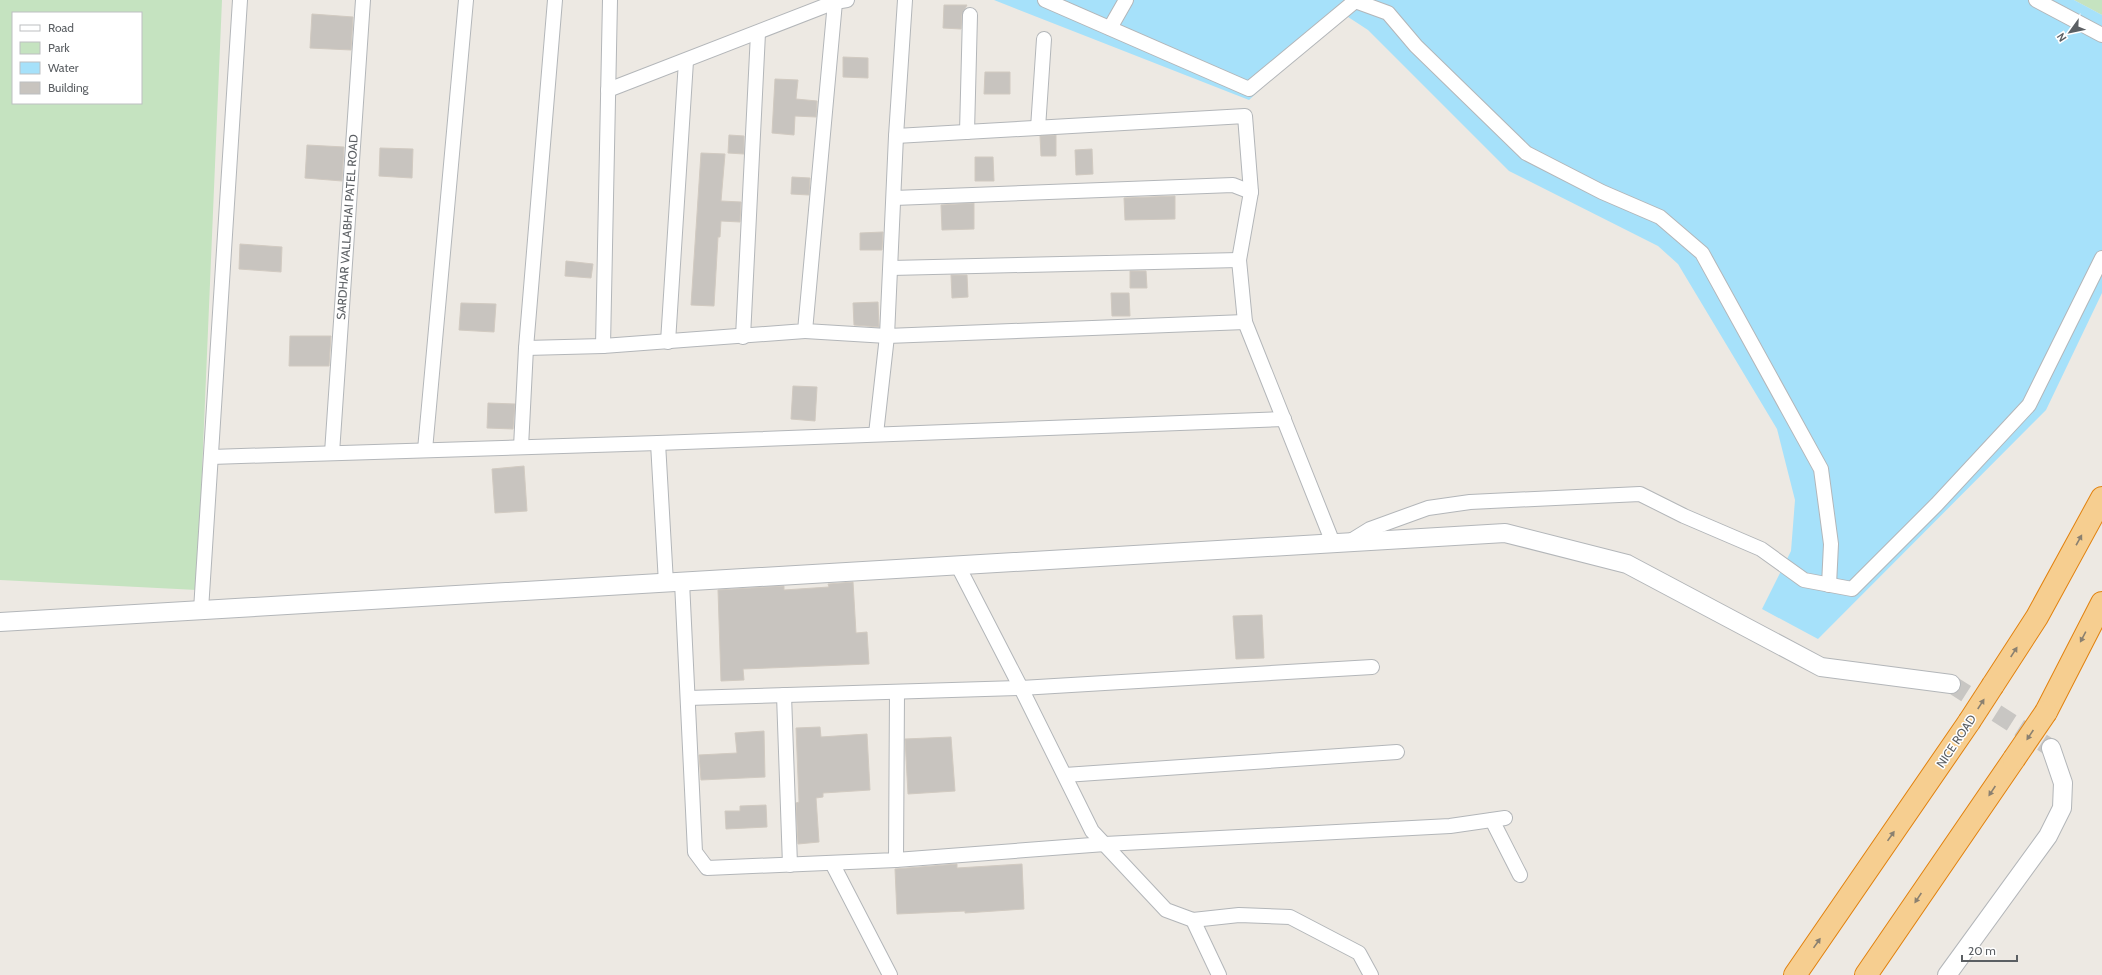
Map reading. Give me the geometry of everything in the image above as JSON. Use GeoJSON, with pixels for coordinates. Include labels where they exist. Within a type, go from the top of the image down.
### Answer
{"type":"FeatureCollection","features":[{"type":"Feature","properties":{"kind":"highway","name":"NICE ROAD"},"geometry":{"type":"LineString","coordinates":[[1795,975],[1969,722],[2037,617],[2102,498]]}},
{"type":"Feature","properties":{"kind":"highway"},"geometry":{"type":"LineString","coordinates":[[1866,975],[2046,712],[2102,603]]}},
{"type":"Feature","properties":{"kind":"street"},"geometry":{"type":"LineString","coordinates":[[201,610],[240,0]]}},
{"type":"Feature","properties":{"kind":"street","name":"SARDHAR VALLABHAI PATEL ROAD"},"geometry":{"type":"LineString","coordinates":[[332,453],[363,0]]}},
{"type":"Feature","properties":{"kind":"street"},"geometry":{"type":"LineString","coordinates":[[425,450],[466,0]]}},
{"type":"Feature","properties":{"kind":"street"},"geometry":{"type":"LineString","coordinates":[[521,447],[526,348],[555,0]]}},
{"type":"Feature","properties":{"kind":"street"},"geometry":{"type":"LineString","coordinates":[[603,346],[610,0]]}},
{"type":"Feature","properties":{"kind":"street"},"geometry":{"type":"LineString","coordinates":[[876,434],[887,336],[896,136],[905,0]]}},
{"type":"Feature","properties":{"kind":"street"},"geometry":{"type":"LineString","coordinates":[[1045,0],[1249,89],[1355,1],[1388,13],[1416,46],[1526,153],[1602,192],[1660,217],[1702,252],[1821,469],[1831,544],[1829,585]]}},
{"type":"Feature","properties":{"kind":"street"},"geometry":{"type":"LineString","coordinates":[[1110,28],[1126,0]]}},
{"type":"Feature","properties":{"kind":"street"},"geometry":{"type":"LineString","coordinates":[[2036,0],[2102,35]]}},
{"type":"Feature","properties":{"kind":"street"},"geometry":{"type":"LineString","coordinates":[[608,90],[841,1],[805,331]]}},
{"type":"Feature","properties":{"kind":"street"},"geometry":{"type":"LineString","coordinates":[[967,132],[970,15]]}},
{"type":"Feature","properties":{"kind":"street"},"geometry":{"type":"LineString","coordinates":[[743,337],[758,33]]}},
{"type":"Feature","properties":{"kind":"street"},"geometry":{"type":"LineString","coordinates":[[1038,128],[1044,38]]}},
{"type":"Feature","properties":{"kind":"street"},"geometry":{"type":"LineString","coordinates":[[668,342],[686,61]]}},
{"type":"Feature","properties":{"kind":"street"},"geometry":{"type":"LineString","coordinates":[[896,136],[1245,116],[1251,192],[1239,260],[1245,322],[1284,419],[1341,543]]}},
{"type":"Feature","properties":{"kind":"street"},"geometry":{"type":"LineString","coordinates":[[894,198],[1233,184],[1251,192]]}},
{"type":"Feature","properties":{"kind":"street"},"geometry":{"type":"LineString","coordinates":[[1341,543],[1370,530],[1428,508],[1470,502],[1640,494],[1684,516],[1761,549],[1804,580],[1852,589],[1937,504],[2029,405],[2102,258]]}},
{"type":"Feature","properties":{"kind":"street"},"geometry":{"type":"LineString","coordinates":[[891,268],[1239,260]]}},
{"type":"Feature","properties":{"kind":"street"},"geometry":{"type":"LineString","coordinates":[[526,348],[603,346],[743,337],[805,331],[887,336],[1245,322]]}},
{"type":"Feature","properties":{"kind":"street"},"geometry":{"type":"LineString","coordinates":[[211,457],[658,443],[1284,419]]}},
{"type":"Feature","properties":{"kind":"street"},"geometry":{"type":"LineString","coordinates":[[658,443],[688,698],[695,852],[707,868],[896,860],[1105,844],[1450,826],[1498,819],[1520,875]]}},
{"type":"Feature","properties":{"kind":"street"},"geometry":{"type":"LineString","coordinates":[[0,622],[1505,533],[1627,564],[1821,667],[1951,684]]}},
{"type":"Feature","properties":{"kind":"street"},"geometry":{"type":"LineString","coordinates":[[958,566],[1022,688],[1092,831],[1166,910],[1194,920],[1240,915],[1290,917],[1359,953],[1371,975]]}},
{"type":"Feature","properties":{"kind":"street"},"geometry":{"type":"LineString","coordinates":[[688,698],[1022,688],[1372,667]]}},
{"type":"Feature","properties":{"kind":"street"},"geometry":{"type":"LineString","coordinates":[[896,860],[897,692]]}},
{"type":"Feature","properties":{"kind":"street"},"geometry":{"type":"LineString","coordinates":[[784,695],[790,865]]}},
{"type":"Feature","properties":{"kind":"street"},"geometry":{"type":"LineString","coordinates":[[1947,975],[2048,836],[2062,808],[2063,783],[2051,748]]}},
{"type":"Feature","properties":{"kind":"street"},"geometry":{"type":"LineString","coordinates":[[1065,775],[1397,752]]}},
{"type":"Feature","properties":{"kind":"street"},"geometry":{"type":"LineString","coordinates":[[832,863],[890,975]]}},
{"type":"Feature","properties":{"kind":"street"},"geometry":{"type":"LineString","coordinates":[[1194,920],[1219,975]]}},
{"type":"Feature","properties":{"kind":"green space"},"geometry":{"type":"Polygon","coordinates":[[[0,0],[222,0],[197,590],[0,580],[0,0]]]}},
{"type":"Feature","properties":{"kind":"green space"},"geometry":{"type":"Polygon","coordinates":[[[2074,0],[2102,0],[2102,15],[2074,0]]]}},
{"type":"Feature","properties":{"kind":"water"},"geometry":{"type":"Polygon","coordinates":[[[994,0],[2074,0],[2102,15],[2102,293],[2046,410],[1818,639],[1762,609],[1791,551],[1795,500],[1777,429],[1678,264],[1658,246],[1509,171],[1368,30],[1342,13],[1249,100],[994,0]]]}},
{"type":"Feature","properties":{"kind":"building"},"geometry":{"type":"Polygon","coordinates":[[[944,5],[967,5],[962,14],[961,29],[943,28],[944,5]]]}},
{"type":"Feature","properties":{"kind":"building"},"geometry":{"type":"Polygon","coordinates":[[[312,14],[353,17],[351,50],[310,48],[312,14]]]}},
{"type":"Feature","properties":{"kind":"building"},"geometry":{"type":"Polygon","coordinates":[[[843,57],[868,58],[868,78],[843,77],[843,57]]]}},
{"type":"Feature","properties":{"kind":"building"},"geometry":{"type":"Polygon","coordinates":[[[985,72],[1010,72],[1010,94],[984,94],[985,72]]]}},
{"type":"Feature","properties":{"kind":"building"},"geometry":{"type":"Polygon","coordinates":[[[775,79],[798,80],[796,99],[817,101],[816,117],[795,116],[794,135],[772,133],[775,79]]]}},
{"type":"Feature","properties":{"kind":"building"},"geometry":{"type":"Polygon","coordinates":[[[729,135],[744,136],[744,154],[728,153],[729,135]]]}},
{"type":"Feature","properties":{"kind":"building"},"geometry":{"type":"Polygon","coordinates":[[[1056,135],[1056,156],[1041,156],[1040,136],[1056,135]]]}},
{"type":"Feature","properties":{"kind":"building"},"geometry":{"type":"Polygon","coordinates":[[[307,145],[344,147],[342,181],[305,178],[307,145]]]}},
{"type":"Feature","properties":{"kind":"building"},"geometry":{"type":"Polygon","coordinates":[[[380,148],[413,149],[412,178],[379,176],[380,148]]]}},
{"type":"Feature","properties":{"kind":"building"},"geometry":{"type":"Polygon","coordinates":[[[1092,149],[1093,174],[1076,175],[1075,150],[1092,149]]]}},
{"type":"Feature","properties":{"kind":"building"},"geometry":{"type":"Polygon","coordinates":[[[701,153],[725,154],[721,201],[741,202],[740,222],[721,221],[720,237],[718,237],[714,306],[691,305],[701,153]]]}},
{"type":"Feature","properties":{"kind":"building"},"geometry":{"type":"Polygon","coordinates":[[[975,157],[993,157],[994,181],[975,181],[975,157]]]}},
{"type":"Feature","properties":{"kind":"building"},"geometry":{"type":"Polygon","coordinates":[[[792,177],[810,178],[809,195],[791,194],[792,177]]]}},
{"type":"Feature","properties":{"kind":"building"},"geometry":{"type":"Polygon","coordinates":[[[1175,196],[1175,219],[1125,220],[1124,198],[1175,196]]]}},
{"type":"Feature","properties":{"kind":"building"},"geometry":{"type":"Polygon","coordinates":[[[974,203],[974,229],[942,230],[941,205],[974,203]]]}},
{"type":"Feature","properties":{"kind":"building"},"geometry":{"type":"Polygon","coordinates":[[[883,232],[882,250],[860,250],[860,233],[883,232]]]}},
{"type":"Feature","properties":{"kind":"building"},"geometry":{"type":"Polygon","coordinates":[[[240,244],[282,247],[281,272],[239,269],[240,244]]]}},
{"type":"Feature","properties":{"kind":"building"},"geometry":{"type":"Polygon","coordinates":[[[566,261],[593,264],[591,278],[565,276],[566,261]]]}},
{"type":"Feature","properties":{"kind":"building"},"geometry":{"type":"Polygon","coordinates":[[[1130,271],[1146,271],[1147,288],[1130,288],[1130,271]]]}},
{"type":"Feature","properties":{"kind":"building"},"geometry":{"type":"Polygon","coordinates":[[[951,275],[967,275],[968,297],[952,298],[951,275]]]}},
{"type":"Feature","properties":{"kind":"building"},"geometry":{"type":"Polygon","coordinates":[[[1111,293],[1129,293],[1130,316],[1112,316],[1111,293]]]}},
{"type":"Feature","properties":{"kind":"building"},"geometry":{"type":"Polygon","coordinates":[[[878,302],[879,327],[854,325],[853,303],[878,302]]]}},
{"type":"Feature","properties":{"kind":"building"},"geometry":{"type":"Polygon","coordinates":[[[461,303],[496,304],[494,332],[459,330],[461,303]]]}},
{"type":"Feature","properties":{"kind":"building"},"geometry":{"type":"Polygon","coordinates":[[[290,336],[331,336],[329,366],[289,366],[290,336]]]}},
{"type":"Feature","properties":{"kind":"building"},"geometry":{"type":"Polygon","coordinates":[[[793,386],[817,387],[815,421],[791,419],[793,386]]]}},
{"type":"Feature","properties":{"kind":"building"},"geometry":{"type":"Polygon","coordinates":[[[488,403],[515,404],[513,429],[487,428],[488,403]]]}},
{"type":"Feature","properties":{"kind":"building"},"geometry":{"type":"Polygon","coordinates":[[[524,466],[527,511],[495,513],[492,469],[524,466]]]}},
{"type":"Feature","properties":{"kind":"building"},"geometry":{"type":"Polygon","coordinates":[[[853,582],[856,633],[867,632],[869,664],[743,669],[744,680],[721,681],[718,590],[784,586],[784,590],[829,587],[828,584],[853,582]]]}},
{"type":"Feature","properties":{"kind":"building"},"geometry":{"type":"Polygon","coordinates":[[[1262,615],[1264,658],[1236,659],[1233,616],[1262,615]]]}},
{"type":"Feature","properties":{"kind":"building"},"geometry":{"type":"Polygon","coordinates":[[[820,727],[821,737],[867,734],[870,790],[823,793],[823,797],[816,798],[819,842],[798,844],[796,803],[799,802],[796,728],[820,727]]]}},
{"type":"Feature","properties":{"kind":"building"},"geometry":{"type":"Polygon","coordinates":[[[764,731],[765,777],[701,780],[699,755],[737,753],[735,733],[764,731]]]}},
{"type":"Feature","properties":{"kind":"building"},"geometry":{"type":"Polygon","coordinates":[[[951,737],[955,791],[908,794],[905,739],[951,737]]]}},
{"type":"Feature","properties":{"kind":"building"},"geometry":{"type":"Polygon","coordinates":[[[766,805],[767,827],[726,829],[725,811],[740,811],[740,806],[766,805]]]}},
{"type":"Feature","properties":{"kind":"building"},"geometry":{"type":"Polygon","coordinates":[[[957,864],[957,868],[1022,864],[1024,909],[965,913],[965,911],[897,914],[895,869],[957,864]]]}},
{"type":"Feature","properties":{"kind":"tunnel"},"geometry":{"type":"LineString","coordinates":[[1951,684],[2051,748]]}}]}
